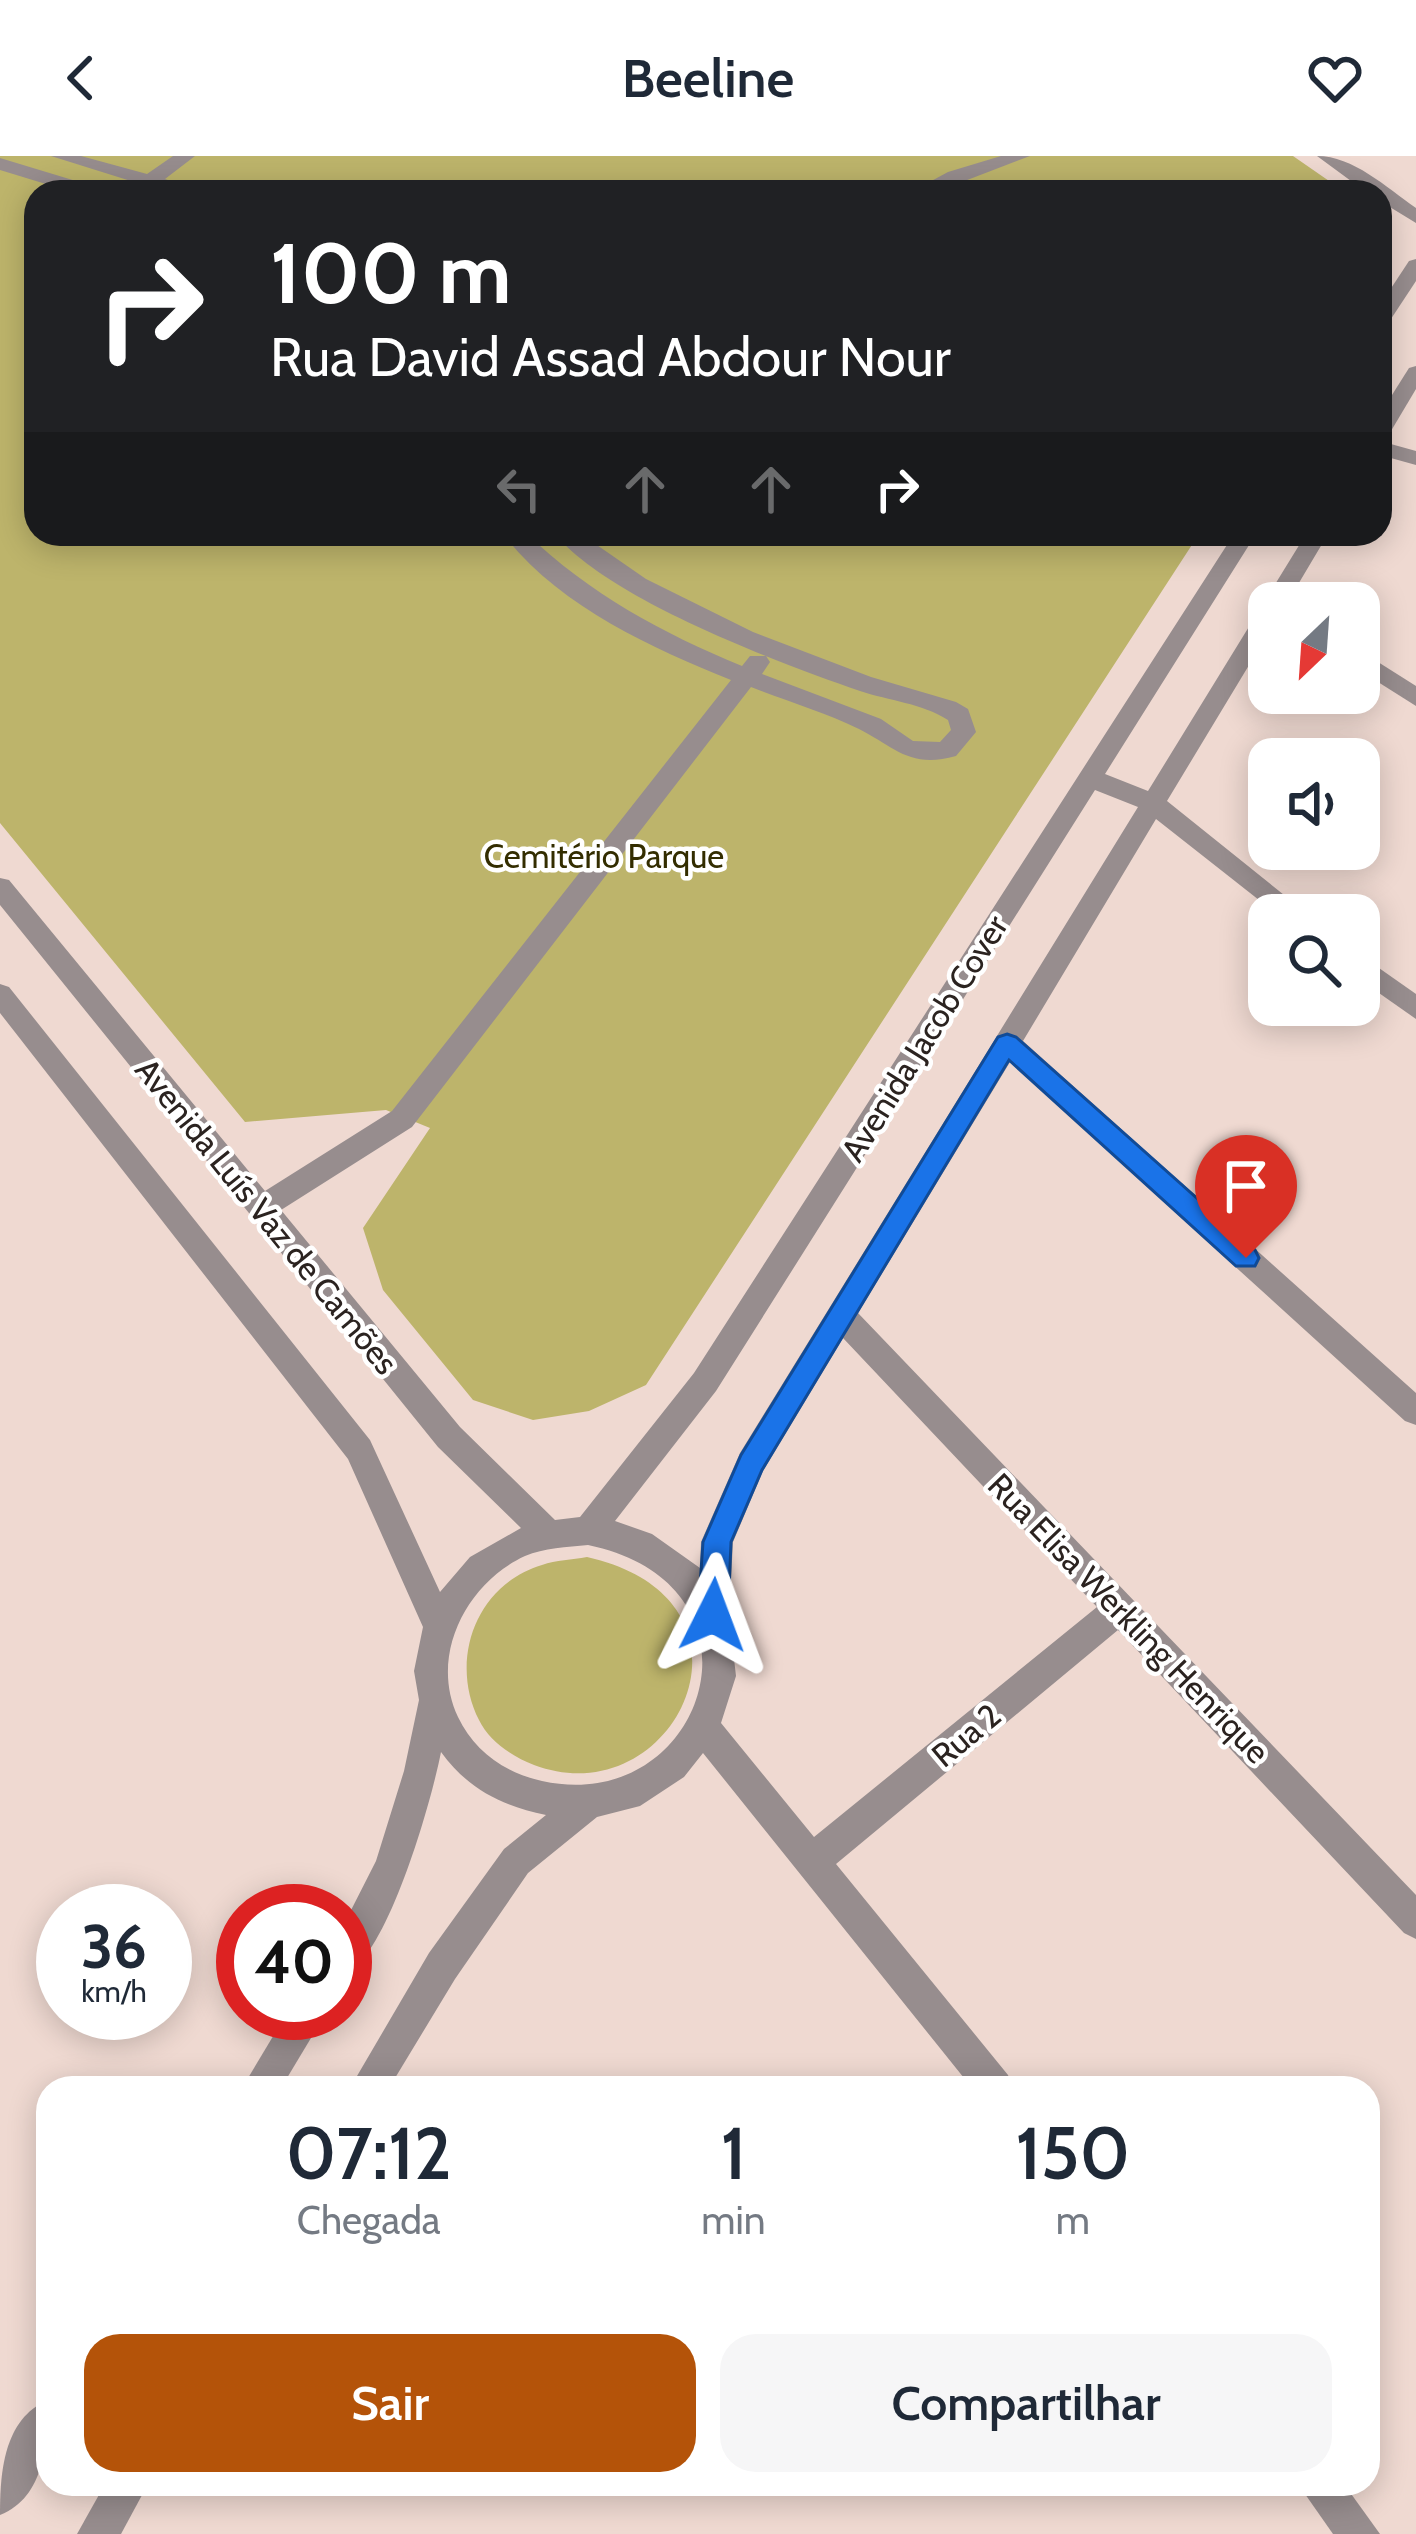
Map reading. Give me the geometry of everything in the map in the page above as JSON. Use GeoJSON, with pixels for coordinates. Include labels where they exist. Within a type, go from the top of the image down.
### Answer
{"type":"FeatureCollection","features":[{"type":"Feature","properties":{"kind":"street"},"geometry":{"type":"LineString","coordinates":[[60,156],[125,180]]}},
{"type":"Feature","properties":{"kind":"street"},"geometry":{"type":"LineString","coordinates":[[150,180],[186,156]]}},
{"type":"Feature","properties":{"kind":"street"},"geometry":{"type":"LineString","coordinates":[[946,180],[1021,156]]}},
{"type":"Feature","properties":{"kind":"street"},"geometry":{"type":"LineString","coordinates":[[1326,156],[1362,180]]}},
{"type":"Feature","properties":{"kind":"street"},"geometry":{"type":"LineString","coordinates":[[0,164],[53,180]]}},
{"type":"Feature","properties":{"kind":"street"},"geometry":{"type":"LineString","coordinates":[[1392,303],[1416,265]]}},
{"type":"Feature","properties":{"kind":"street"},"geometry":{"type":"LineString","coordinates":[[1392,411],[1416,372]]}},
{"type":"Feature","properties":{"kind":"street"},"geometry":{"type":"LineString","coordinates":[[528,546],[601,608],[668,644],[872,725],[895,746],[919,753],[947,750],[964,732],[959,715],[937,699],[883,691],[668,605],[620,578],[581,546]]}},
{"type":"Feature","properties":{"kind":"street","name":"Avenida Jacob Cover"},"geometry":{"type":"LineString","coordinates":[[588,1531],[705,1382],[1237,546]]}},
{"type":"Feature","properties":{"kind":"street"},"geometry":{"type":"LineString","coordinates":[[1288,582],[1310,546]]}},
{"type":"Feature","properties":{"kind":"street"},"geometry":{"type":"LineString","coordinates":[[434,1703],[454,1746],[490,1780],[536,1801],[587,1804],[635,1792],[676,1765],[705,1729],[719,1691],[722,1653],[713,1615],[717,1542],[742,1483],[1248,647]]}},
{"type":"Feature","properties":{"kind":"street"},"geometry":{"type":"LineString","coordinates":[[259,1209],[402,1119],[769,648]]}},
{"type":"Feature","properties":{"kind":"street"},"geometry":{"type":"LineString","coordinates":[[1380,673],[1416,698]]}},
{"type":"Feature","properties":{"kind":"street"},"geometry":{"type":"LineString","coordinates":[[1090,778],[1153,803],[1269,894]]}},
{"type":"Feature","properties":{"kind":"street","name":"Avenida Luís Vaz de Camões"},"geometry":{"type":"LineString","coordinates":[[6,908],[448,1437],[548,1534]]}},
{"type":"Feature","properties":{"kind":"street"},"geometry":{"type":"LineString","coordinates":[[1380,981],[1416,1009]]}},
{"type":"Feature","properties":{"kind":"street"},"geometry":{"type":"LineString","coordinates":[[0,994],[359,1450],[439,1625]]}},
{"type":"Feature","properties":{"kind":"street"},"geometry":{"type":"LineString","coordinates":[[1007,1043],[1416,1412]]}},
{"type":"Feature","properties":{"kind":"street","name":"Rua Elisa Werkling Henrique"},"geometry":{"type":"LineString","coordinates":[[841,1316],[1416,1921]]}},
{"type":"Feature","properties":{"kind":"street"},"geometry":{"type":"LineString","coordinates":[[372,1911],[418,1796],[434,1703],[430,1663],[439,1625],[464,1583],[502,1552],[548,1534],[588,1531],[640,1543],[684,1572],[713,1615]]}},
{"type":"Feature","properties":{"kind":"street","name":"Rua 2"},"geometry":{"type":"LineString","coordinates":[[812,1862],[1120,1608]]}},
{"type":"Feature","properties":{"kind":"street"},"geometry":{"type":"LineString","coordinates":[[705,1729],[985,2076]]}},
{"type":"Feature","properties":{"kind":"street"},"geometry":{"type":"LineString","coordinates":[[375,2076],[442,1966],[516,1861],[587,1804]]}},
{"type":"Feature","properties":{"kind":"street"},"geometry":{"type":"LineString","coordinates":[[268,2076],[291,2040]]}},
{"type":"Feature","properties":{"kind":"street"},"geometry":{"type":"LineString","coordinates":[[0,2495],[36,2439]]}},
{"type":"Feature","properties":{"kind":"street"},"geometry":{"type":"LineString","coordinates":[[98,2534],[121,2496]]}},
{"type":"Feature","properties":{"kind":"street"},"geometry":{"type":"LineString","coordinates":[[1328,2496],[1359,2534]]}},
{"type":"Feature","properties":{"kind":"green space","name":"Cemitério Parque"},"geometry":{"type":"Polygon","coordinates":[[[0,156],[1293,156],[1328,180],[24,180],[24,546],[1191,546],[646,1385],[589,1411],[533,1420],[473,1400],[383,1290],[363,1228],[430,1128],[386,1110],[245,1122],[0,823],[0,156]]]}},
{"type":"Feature","properties":{"kind":"green space"},"geometry":{"type":"Polygon","coordinates":[[[587,1557],[646,1580],[680,1615],[692,1656],[686,1697],[664,1734],[629,1761],[585,1773],[534,1765],[502,1747],[479,1720],[467,1674],[474,1628],[500,1589],[542,1565],[587,1557]]]}},
{"type":"Feature","properties":{"kind":"route"},"geometry":{"type":"LineString","coordinates":[[713,1615],[717,1542],[751,1463],[1007,1043],[1246,1258]]}}]}
